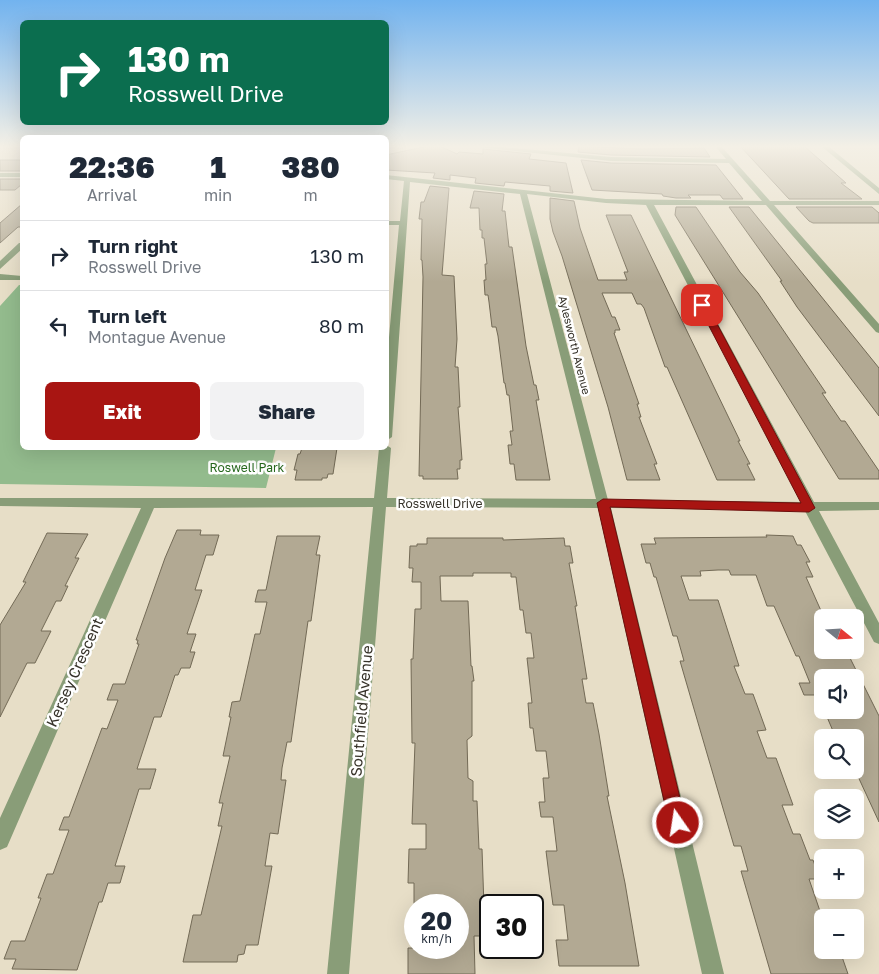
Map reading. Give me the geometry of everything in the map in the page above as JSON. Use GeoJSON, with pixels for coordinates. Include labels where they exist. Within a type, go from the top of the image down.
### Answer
{"type":"FeatureCollection","features":[{"type":"Feature","properties":{"kind":"street"},"geometry":{"type":"LineString","coordinates":[[389,403],[406,191]]}},
{"type":"Feature","properties":{"kind":"street"},"geometry":{"type":"LineString","coordinates":[[509,191],[649,203],[879,203]]}},
{"type":"Feature","properties":{"kind":"street"},"geometry":{"type":"LineString","coordinates":[[757,191],[879,330]]}},
{"type":"Feature","properties":{"kind":"street","name":"Aylesworth Avenue"},"geometry":{"type":"LineString","coordinates":[[523,193],[603,503],[713,974]]}},
{"type":"Feature","properties":{"kind":"street"},"geometry":{"type":"LineString","coordinates":[[649,203],[879,638]]}},
{"type":"Feature","properties":{"kind":"street"},"geometry":{"type":"LineString","coordinates":[[389,223],[404,223]]}},
{"type":"Feature","properties":{"kind":"street"},"geometry":{"type":"LineString","coordinates":[[0,266],[20,247]]}},
{"type":"Feature","properties":{"kind":"street"},"geometry":{"type":"LineString","coordinates":[[0,277],[20,278]]}},
{"type":"Feature","properties":{"kind":"street"},"geometry":{"type":"LineString","coordinates":[[389,278],[400,278]]}},
{"type":"Feature","properties":{"kind":"street","name":"Southfield Avenue"},"geometry":{"type":"LineString","coordinates":[[338,974],[385,450]]}},
{"type":"Feature","properties":{"kind":"street","name":"Rosswell Drive"},"geometry":{"type":"LineString","coordinates":[[0,502],[148,505],[379,502],[603,503],[809,508],[879,506]]}},
{"type":"Feature","properties":{"kind":"street","name":"Kersey Crescent"},"geometry":{"type":"LineString","coordinates":[[0,840],[148,505]]}},
{"type":"Feature","properties":{"kind":"green space","name":"Roswell Park"},"geometry":{"type":"Polygon","coordinates":[[[20,285],[20,450],[276,450],[266,488],[0,484],[0,306],[20,285]]]}},
{"type":"Feature","properties":{"kind":"building"},"geometry":{"type":"Polygon","coordinates":[[[428,191],[449,191],[442,275],[454,276],[457,339],[455,367],[458,367],[460,407],[458,407],[462,460],[460,460],[460,469],[457,469],[458,479],[423,479],[423,476],[419,476],[423,277],[421,260],[422,219],[419,219],[421,202],[424,202],[428,191]]]}},
{"type":"Feature","properties":{"kind":"building"},"geometry":{"type":"Polygon","coordinates":[[[474,191],[504,194],[502,211],[505,211],[509,247],[512,247],[526,346],[539,400],[536,400],[550,480],[516,480],[514,464],[510,464],[508,445],[512,445],[510,431],[513,431],[509,395],[507,395],[504,383],[496,327],[492,327],[488,295],[485,295],[485,264],[487,264],[484,238],[482,238],[482,230],[480,230],[479,208],[470,208],[474,191]]]}},
{"type":"Feature","properties":{"kind":"building"},"geometry":{"type":"Polygon","coordinates":[[[617,191],[737,191],[743,199],[723,199],[720,195],[688,195],[691,198],[676,198],[663,196],[662,194],[617,191]]]}},
{"type":"Feature","properties":{"kind":"building"},"geometry":{"type":"Polygon","coordinates":[[[782,191],[852,191],[862,199],[789,199],[782,191]]]}},
{"type":"Feature","properties":{"kind":"building"},"geometry":{"type":"Polygon","coordinates":[[[550,198],[574,201],[580,228],[598,280],[627,280],[624,272],[628,272],[606,215],[631,215],[740,441],[738,441],[750,464],[747,464],[755,480],[717,480],[667,367],[665,367],[644,308],[641,304],[637,304],[632,293],[602,293],[612,317],[615,317],[620,330],[615,330],[614,333],[639,404],[637,404],[641,417],[639,417],[657,464],[654,464],[660,480],[627,480],[608,407],[553,232],[550,219],[550,198]]]}},
{"type":"Feature","properties":{"kind":"building"},"geometry":{"type":"Polygon","coordinates":[[[20,206],[20,227],[0,243],[0,223],[20,206]]]}},
{"type":"Feature","properties":{"kind":"building"},"geometry":{"type":"Polygon","coordinates":[[[676,207],[696,207],[740,272],[758,293],[826,393],[822,393],[841,421],[845,421],[879,471],[879,479],[839,479],[675,215],[676,207]]]}},
{"type":"Feature","properties":{"kind":"building"},"geometry":{"type":"Polygon","coordinates":[[[729,207],[749,207],[879,368],[879,416],[797,307],[780,281],[782,281],[729,207]]]}},
{"type":"Feature","properties":{"kind":"building"},"geometry":{"type":"Polygon","coordinates":[[[796,207],[872,207],[879,213],[879,223],[813,223],[796,207]]]}},
{"type":"Feature","properties":{"kind":"building"},"geometry":{"type":"Polygon","coordinates":[[[301,450],[337,450],[333,474],[328,474],[327,478],[322,478],[322,480],[295,480],[297,470],[294,470],[298,454],[300,454],[301,450]]]}},
{"type":"Feature","properties":{"kind":"building"},"geometry":{"type":"Polygon","coordinates":[[[177,530],[201,530],[200,535],[219,535],[213,555],[206,555],[195,590],[202,590],[187,634],[196,634],[190,652],[195,652],[190,668],[181,668],[178,675],[175,675],[161,717],[154,717],[137,769],[156,769],[150,789],[139,789],[115,866],[125,866],[120,883],[108,883],[102,902],[99,902],[77,970],[12,969],[16,959],[4,959],[11,941],[25,941],[41,898],[38,898],[47,874],[53,874],[69,830],[59,830],[64,817],[69,817],[102,728],[107,729],[118,700],[107,700],[113,684],[125,684],[139,644],[137,644],[138,640],[136,640],[177,530]]]}},
{"type":"Feature","properties":{"kind":"building"},"geometry":{"type":"Polygon","coordinates":[[[47,533],[88,534],[75,558],[79,558],[65,586],[68,586],[61,601],[56,601],[41,631],[51,631],[35,663],[27,663],[0,717],[0,625],[26,582],[23,582],[47,533]]]}},
{"type":"Feature","properties":{"kind":"building"},"geometry":{"type":"Polygon","coordinates":[[[766,535],[793,536],[797,545],[801,545],[810,562],[806,562],[813,577],[806,577],[820,609],[814,609],[814,659],[850,659],[856,669],[814,669],[814,695],[804,695],[799,683],[810,683],[774,606],[767,606],[756,575],[731,575],[729,570],[718,570],[700,571],[701,576],[681,576],[689,600],[718,600],[739,666],[734,666],[745,694],[753,694],[766,730],[757,731],[767,758],[776,758],[793,805],[782,805],[793,834],[800,834],[810,860],[813,860],[814,863],[814,879],[809,879],[814,899],[816,899],[819,909],[814,909],[814,959],[843,959],[848,974],[771,974],[741,871],[748,871],[741,846],[734,846],[680,661],[684,661],[677,636],[673,636],[656,577],[654,577],[650,563],[646,563],[641,544],[656,544],[654,538],[767,537],[766,535]]]}},
{"type":"Feature","properties":{"kind":"building"},"geometry":{"type":"Polygon","coordinates":[[[277,536],[320,536],[316,555],[320,555],[311,621],[308,621],[291,742],[287,742],[282,768],[281,780],[286,780],[278,834],[270,833],[265,866],[272,866],[258,945],[246,945],[244,954],[238,955],[237,962],[183,962],[193,915],[201,915],[222,826],[218,826],[223,803],[219,803],[230,756],[223,756],[231,717],[229,717],[232,702],[240,701],[255,634],[260,634],[267,602],[255,602],[258,590],[266,590],[277,536]]]}},
{"type":"Feature","properties":{"kind":"building"},"geometry":{"type":"Polygon","coordinates":[[[427,538],[503,538],[503,540],[564,538],[565,546],[570,546],[573,563],[569,563],[587,679],[582,679],[586,703],[593,703],[609,796],[607,796],[625,883],[639,966],[559,966],[556,940],[568,940],[564,905],[553,905],[546,851],[557,851],[553,817],[541,817],[539,802],[545,802],[543,778],[549,778],[546,751],[536,751],[533,728],[530,728],[528,703],[532,703],[527,658],[534,658],[531,633],[526,633],[523,610],[520,610],[516,577],[511,577],[511,573],[473,573],[473,576],[440,576],[441,601],[468,601],[471,666],[474,681],[472,681],[472,736],[467,740],[468,778],[473,781],[473,801],[477,801],[479,849],[482,849],[484,894],[479,894],[479,936],[474,936],[475,974],[408,974],[408,959],[469,959],[469,894],[414,894],[414,883],[408,883],[409,849],[426,849],[426,824],[412,824],[415,743],[412,743],[411,659],[413,659],[415,609],[421,609],[421,582],[412,582],[413,568],[409,568],[410,546],[427,544],[427,538]]]}},
{"type":"Feature","properties":{"kind":"building"},"geometry":{"type":"Polygon","coordinates":[[[864,686],[879,716],[879,822],[859,779],[864,779],[864,729],[832,729],[828,719],[864,719],[864,686]]]}},
{"type":"Feature","properties":{"kind":"route"},"geometry":{"type":"LineString","coordinates":[[678,823],[603,503],[809,508],[702,305]]}}]}
